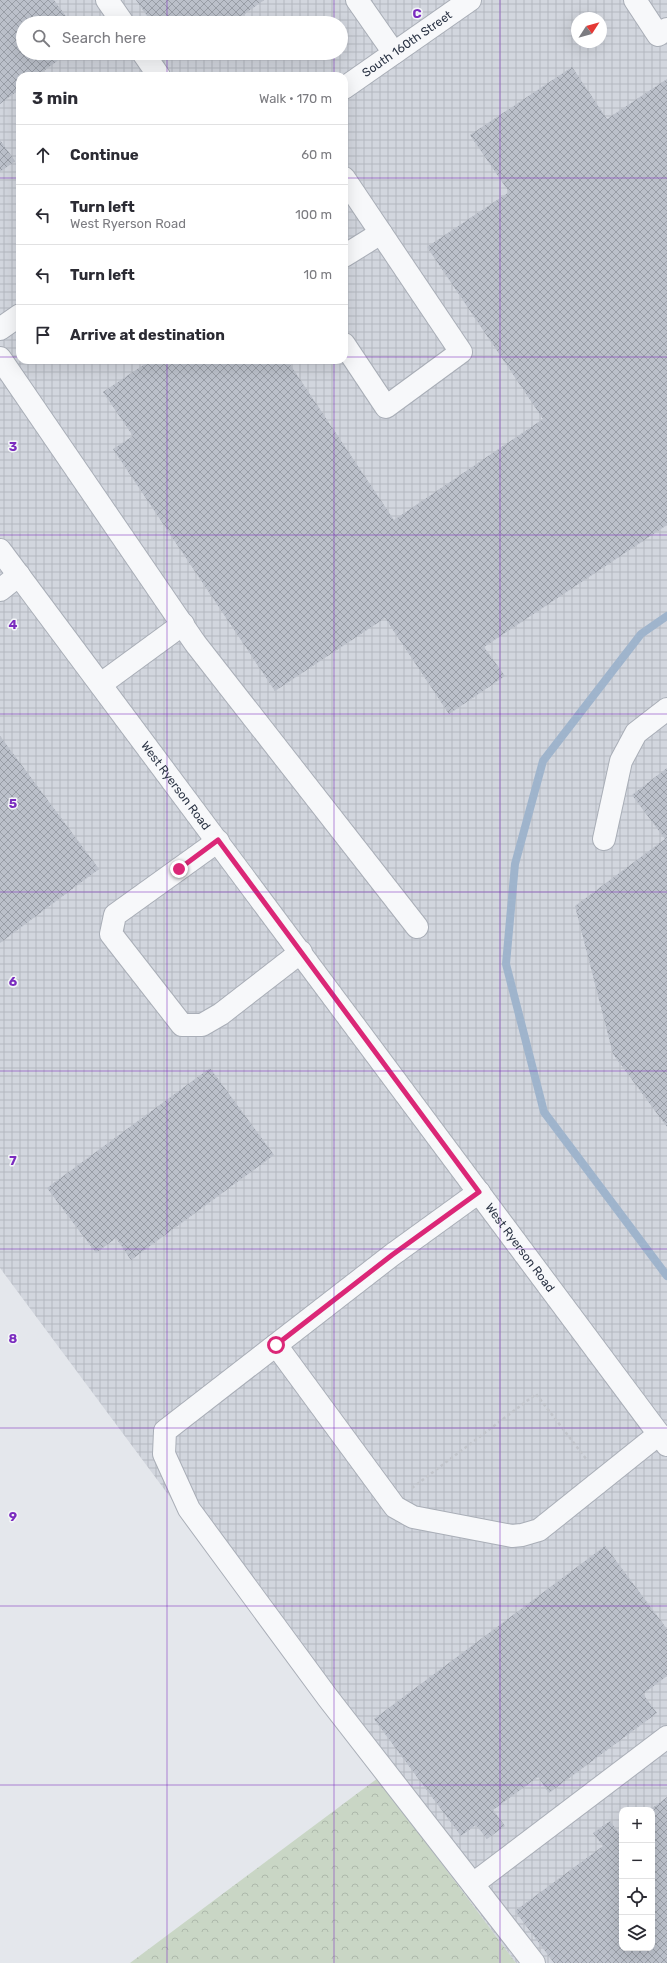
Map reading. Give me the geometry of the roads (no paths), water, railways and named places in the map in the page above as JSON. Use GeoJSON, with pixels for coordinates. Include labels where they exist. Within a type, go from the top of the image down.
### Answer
{"type":"FeatureCollection","features":[{"type":"Feature","properties":{"kind":"street"},"geometry":{"type":"LineString","coordinates":[[107,0],[117,16]]}},
{"type":"Feature","properties":{"kind":"street"},"geometry":{"type":"LineString","coordinates":[[357,0],[394,53]]}},
{"type":"Feature","properties":{"kind":"street","name":"South 160th Street"},"geometry":{"type":"LineString","coordinates":[[348,85],[468,0]]}},
{"type":"Feature","properties":{"kind":"street"},"geometry":{"type":"LineString","coordinates":[[635,0],[658,35],[667,29]]}},
{"type":"Feature","properties":{"kind":"street"},"geometry":{"type":"LineString","coordinates":[[148,60],[156,72]]}},
{"type":"Feature","properties":{"kind":"street"},"geometry":{"type":"LineString","coordinates":[[348,184],[461,352],[386,407],[348,350]]}},
{"type":"Feature","properties":{"kind":"street"},"geometry":{"type":"LineString","coordinates":[[348,254],[381,233]]}},
{"type":"Feature","properties":{"kind":"street"},"geometry":{"type":"LineString","coordinates":[[0,329],[16,318]]}},
{"type":"Feature","properties":{"kind":"street"},"geometry":{"type":"LineString","coordinates":[[0,358],[195,643],[417,927]]}},
{"type":"Feature","properties":{"kind":"street","name":"West Ryerson Road"},"geometry":{"type":"LineString","coordinates":[[0,550],[218,840],[663,1439]]}},
{"type":"Feature","properties":{"kind":"street"},"geometry":{"type":"LineString","coordinates":[[0,590],[19,575]]}},
{"type":"Feature","properties":{"kind":"street"},"geometry":{"type":"LineString","coordinates":[[101,684],[183,624]]}},
{"type":"Feature","properties":{"kind":"street"},"geometry":{"type":"LineString","coordinates":[[604,839],[621,761],[636,733],[667,709]]}},
{"type":"Feature","properties":{"kind":"street"},"geometry":{"type":"LineString","coordinates":[[218,840],[115,915],[111,934],[182,1025],[202,1025],[221,1014],[301,952]]}},
{"type":"Feature","properties":{"kind":"street"},"geometry":{"type":"LineString","coordinates":[[479,1192],[392,1255],[165,1431],[164,1454],[189,1509],[328,1698],[534,1963]]}},
{"type":"Feature","properties":{"kind":"street"},"geometry":{"type":"LineString","coordinates":[[276,1345],[395,1507],[413,1517],[512,1536],[522,1536],[540,1530],[602,1480],[663,1439]]}},
{"type":"Feature","properties":{"kind":"street"},"geometry":{"type":"LineString","coordinates":[[473,1884],[667,1737]]}},
{"type":"Feature","properties":{"kind":"waterway"},"geometry":{"type":"LineString","coordinates":[[667,616],[641,634],[543,761],[515,864],[506,964],[544,1112],[667,1276]]}}]}
